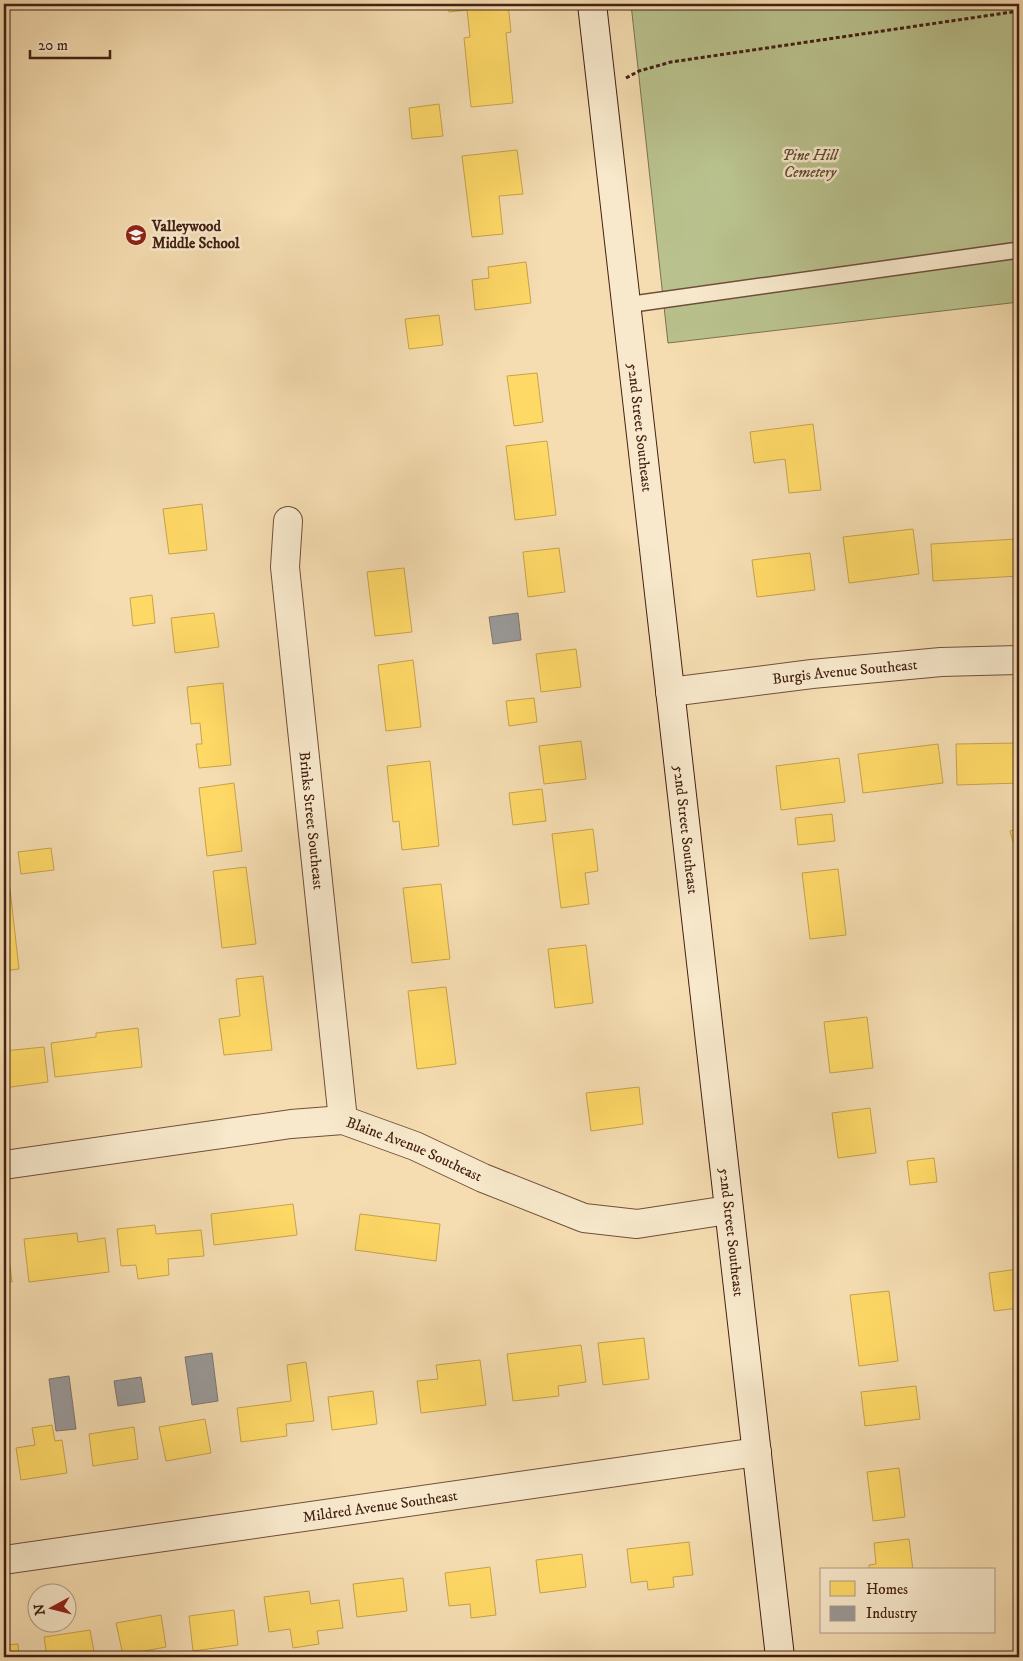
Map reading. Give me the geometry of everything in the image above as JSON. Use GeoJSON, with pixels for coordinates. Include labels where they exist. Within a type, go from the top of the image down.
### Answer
{"type":"FeatureCollection","features":[{"type":"Feature","properties":{"kind":"street","name":"52nd Street Southeast"},"geometry":{"type":"LineString","coordinates":[[592,4],[780,1657]]}},
{"type":"Feature","properties":{"kind":"street","name":"Brinks Street Southeast"},"geometry":{"type":"LineString","coordinates":[[288,521],[285,567],[343,1120]]}},
{"type":"Feature","properties":{"kind":"street","name":"Burgis Avenue Southeast"},"geometry":{"type":"LineString","coordinates":[[670,692],[812,674],[921,664],[1019,660]]}},
{"type":"Feature","properties":{"kind":"street","name":"Blaine Avenue Southeast"},"geometry":{"type":"LineString","coordinates":[[4,1165],[292,1124],[343,1120],[415,1146],[483,1178],[584,1218],[637,1224],[728,1210]]}},
{"type":"Feature","properties":{"kind":"street","name":"Mildred Avenue Southeast"},"geometry":{"type":"LineString","coordinates":[[4,1560],[757,1452]]}},
{"type":"Feature","properties":{"kind":"lane"},"geometry":{"type":"LineString","coordinates":[[626,305],[1019,250]]}},
{"type":"Feature","properties":{"kind":"path"},"geometry":{"type":"LineString","coordinates":[[602,91],[639,71],[671,62],[1019,11]]}},
{"type":"Feature","properties":{"kind":"green space","name":"Pine Hill Cemetery"},"geometry":{"type":"Polygon","coordinates":[[[631,4],[1019,4],[1019,302],[668,343],[631,4]]]}},
{"type":"Feature","properties":{"kind":"building: Homes"},"geometry":{"type":"Polygon","coordinates":[[[448,4],[508,4],[511,32],[506,33],[513,103],[471,107],[464,38],[470,37],[467,10],[449,12],[448,4]]]}},
{"type":"Feature","properties":{"kind":"building: Homes"},"geometry":{"type":"Polygon","coordinates":[[[439,104],[443,136],[412,139],[409,108],[439,104]]]}},
{"type":"Feature","properties":{"kind":"building: Homes"},"geometry":{"type":"Polygon","coordinates":[[[517,150],[523,194],[499,196],[503,234],[472,237],[462,156],[517,150]]]}},
{"type":"Feature","properties":{"kind":"building: Homes"},"geometry":{"type":"Polygon","coordinates":[[[526,262],[531,303],[475,310],[472,280],[489,278],[488,267],[526,262]]]}},
{"type":"Feature","properties":{"kind":"building: Homes"},"geometry":{"type":"Polygon","coordinates":[[[439,315],[443,345],[409,349],[405,319],[439,315]]]}},
{"type":"Feature","properties":{"kind":"building: Homes"},"geometry":{"type":"Polygon","coordinates":[[[537,373],[543,422],[514,426],[507,376],[537,373]]]}},
{"type":"Feature","properties":{"kind":"building: Homes"},"geometry":{"type":"Polygon","coordinates":[[[813,424],[821,490],[789,493],[785,459],[754,463],[750,432],[813,424]]]}},
{"type":"Feature","properties":{"kind":"building: Homes"},"geometry":{"type":"Polygon","coordinates":[[[547,441],[556,515],[515,520],[506,446],[547,441]]]}},
{"type":"Feature","properties":{"kind":"building: Homes"},"geometry":{"type":"Polygon","coordinates":[[[202,504],[207,550],[169,554],[163,509],[202,504]]]}},
{"type":"Feature","properties":{"kind":"building: Homes"},"geometry":{"type":"Polygon","coordinates":[[[913,529],[919,574],[849,583],[843,537],[913,529]]]}},
{"type":"Feature","properties":{"kind":"building: Homes"},"geometry":{"type":"Polygon","coordinates":[[[1017,539],[1019,576],[933,581],[931,544],[1017,539]]]}},
{"type":"Feature","properties":{"kind":"building: Homes"},"geometry":{"type":"Polygon","coordinates":[[[559,548],[565,592],[528,597],[523,552],[559,548]]]}},
{"type":"Feature","properties":{"kind":"building: Homes"},"geometry":{"type":"Polygon","coordinates":[[[810,553],[815,590],[757,597],[752,560],[810,553]]]}},
{"type":"Feature","properties":{"kind":"building: Homes"},"geometry":{"type":"Polygon","coordinates":[[[404,568],[412,632],[375,636],[367,572],[404,568]]]}},
{"type":"Feature","properties":{"kind":"building: Homes"},"geometry":{"type":"Polygon","coordinates":[[[152,595],[155,623],[133,626],[130,598],[152,595]]]}},
{"type":"Feature","properties":{"kind":"building: Homes"},"geometry":{"type":"Polygon","coordinates":[[[214,613],[219,647],[175,653],[171,618],[214,613]]]}},
{"type":"Feature","properties":{"kind":"building: Homes"},"geometry":{"type":"Polygon","coordinates":[[[4,634],[6,634],[10,673],[4,674],[4,634]]]}},
{"type":"Feature","properties":{"kind":"building: Homes"},"geometry":{"type":"Polygon","coordinates":[[[576,649],[581,687],[541,692],[536,654],[576,649]]]}},
{"type":"Feature","properties":{"kind":"building: Homes"},"geometry":{"type":"Polygon","coordinates":[[[413,660],[421,727],[386,731],[378,665],[413,660]]]}},
{"type":"Feature","properties":{"kind":"building: Homes"},"geometry":{"type":"Polygon","coordinates":[[[223,683],[231,765],[199,768],[196,744],[202,744],[200,723],[191,724],[187,687],[223,683]]]}},
{"type":"Feature","properties":{"kind":"building: Homes"},"geometry":{"type":"Polygon","coordinates":[[[534,698],[537,722],[509,726],[506,701],[534,698]]]}},
{"type":"Feature","properties":{"kind":"building: Homes"},"geometry":{"type":"Polygon","coordinates":[[[581,741],[586,779],[544,784],[539,746],[581,741]]]}},
{"type":"Feature","properties":{"kind":"building: Homes"},"geometry":{"type":"Polygon","coordinates":[[[1019,743],[1019,783],[957,785],[956,744],[1019,743]]]}},
{"type":"Feature","properties":{"kind":"building: Homes"},"geometry":{"type":"Polygon","coordinates":[[[938,744],[943,783],[863,793],[858,754],[938,744]]]}},
{"type":"Feature","properties":{"kind":"building: Homes"},"geometry":{"type":"Polygon","coordinates":[[[839,758],[845,802],[781,810],[776,766],[839,758]]]}},
{"type":"Feature","properties":{"kind":"building: Homes"},"geometry":{"type":"Polygon","coordinates":[[[430,761],[439,846],[402,850],[399,821],[393,822],[387,766],[430,761]]]}},
{"type":"Feature","properties":{"kind":"building: Homes"},"geometry":{"type":"Polygon","coordinates":[[[234,783],[242,851],[207,856],[199,788],[234,783]]]}},
{"type":"Feature","properties":{"kind":"building: Homes"},"geometry":{"type":"Polygon","coordinates":[[[542,789],[546,821],[513,825],[509,793],[542,789]]]}},
{"type":"Feature","properties":{"kind":"building: Homes"},"geometry":{"type":"Polygon","coordinates":[[[832,814],[835,841],[798,845],[795,818],[832,814]]]}},
{"type":"Feature","properties":{"kind":"building: Homes"},"geometry":{"type":"Polygon","coordinates":[[[1019,828],[1019,863],[1010,831],[1019,828]]]}},
{"type":"Feature","properties":{"kind":"building: Homes"},"geometry":{"type":"Polygon","coordinates":[[[593,829],[598,871],[585,873],[589,904],[561,908],[552,834],[593,829]]]}},
{"type":"Feature","properties":{"kind":"building: Homes"},"geometry":{"type":"Polygon","coordinates":[[[51,848],[54,870],[21,874],[18,852],[51,848]]]}},
{"type":"Feature","properties":{"kind":"building: Homes"},"geometry":{"type":"Polygon","coordinates":[[[246,867],[256,944],[222,948],[213,871],[246,867]]]}},
{"type":"Feature","properties":{"kind":"building: Homes"},"geometry":{"type":"Polygon","coordinates":[[[838,869],[846,935],[810,939],[802,873],[838,869]]]}},
{"type":"Feature","properties":{"kind":"building: Homes"},"geometry":{"type":"Polygon","coordinates":[[[441,884],[450,959],[412,963],[403,888],[441,884]]]}},
{"type":"Feature","properties":{"kind":"building: Homes"},"geometry":{"type":"Polygon","coordinates":[[[4,889],[10,889],[19,969],[4,971],[4,889]]]}},
{"type":"Feature","properties":{"kind":"building: Homes"},"geometry":{"type":"Polygon","coordinates":[[[586,945],[593,1003],[555,1008],[548,949],[586,945]]]}},
{"type":"Feature","properties":{"kind":"building: Homes"},"geometry":{"type":"Polygon","coordinates":[[[263,976],[272,1050],[224,1055],[219,1019],[240,1016],[236,979],[263,976]]]}},
{"type":"Feature","properties":{"kind":"building: Homes"},"geometry":{"type":"Polygon","coordinates":[[[446,987],[456,1064],[417,1069],[408,991],[446,987]]]}},
{"type":"Feature","properties":{"kind":"building: Homes"},"geometry":{"type":"Polygon","coordinates":[[[867,1017],[873,1068],[830,1073],[824,1022],[867,1017]]]}},
{"type":"Feature","properties":{"kind":"building: Homes"},"geometry":{"type":"Polygon","coordinates":[[[138,1028],[142,1067],[55,1077],[51,1043],[96,1037],[96,1033],[138,1028]]]}},
{"type":"Feature","properties":{"kind":"building: Homes"},"geometry":{"type":"Polygon","coordinates":[[[44,1047],[48,1082],[4,1088],[4,1051],[44,1047]]]}},
{"type":"Feature","properties":{"kind":"building: Homes"},"geometry":{"type":"Polygon","coordinates":[[[639,1087],[643,1124],[591,1131],[586,1093],[639,1087]]]}},
{"type":"Feature","properties":{"kind":"building: Homes"},"geometry":{"type":"Polygon","coordinates":[[[870,1108],[876,1153],[838,1158],[832,1113],[870,1108]]]}},
{"type":"Feature","properties":{"kind":"building: Homes"},"geometry":{"type":"Polygon","coordinates":[[[934,1158],[937,1182],[910,1185],[907,1161],[934,1158]]]}},
{"type":"Feature","properties":{"kind":"building: Homes"},"geometry":{"type":"Polygon","coordinates":[[[293,1204],[297,1235],[214,1245],[211,1214],[293,1204]]]}},
{"type":"Feature","properties":{"kind":"building: Homes"},"geometry":{"type":"Polygon","coordinates":[[[360,1214],[440,1224],[436,1261],[355,1250],[360,1214]]]}},
{"type":"Feature","properties":{"kind":"building: Homes"},"geometry":{"type":"Polygon","coordinates":[[[155,1225],[156,1234],[201,1230],[204,1256],[168,1259],[169,1275],[138,1279],[136,1265],[121,1266],[117,1229],[155,1225]]]}},
{"type":"Feature","properties":{"kind":"building: Homes"},"geometry":{"type":"Polygon","coordinates":[[[77,1233],[78,1242],[105,1238],[109,1272],[29,1282],[24,1239],[77,1233]]]}},
{"type":"Feature","properties":{"kind":"building: Homes"},"geometry":{"type":"Polygon","coordinates":[[[7,1243],[12,1282],[4,1282],[4,1244],[7,1243]]]}},
{"type":"Feature","properties":{"kind":"building: Homes"},"geometry":{"type":"Polygon","coordinates":[[[1019,1269],[1019,1308],[994,1311],[989,1273],[1019,1269]]]}},
{"type":"Feature","properties":{"kind":"building: Homes"},"geometry":{"type":"Polygon","coordinates":[[[889,1291],[898,1361],[859,1366],[850,1295],[889,1291]]]}},
{"type":"Feature","properties":{"kind":"building: Homes"},"geometry":{"type":"Polygon","coordinates":[[[644,1338],[649,1379],[603,1385],[598,1343],[644,1338]]]}},
{"type":"Feature","properties":{"kind":"building: Homes"},"geometry":{"type":"Polygon","coordinates":[[[581,1345],[586,1382],[558,1386],[559,1396],[513,1401],[507,1354],[581,1345]]]}},
{"type":"Feature","properties":{"kind":"building: Homes"},"geometry":{"type":"Polygon","coordinates":[[[480,1360],[486,1405],[421,1413],[417,1381],[438,1379],[436,1365],[480,1360]]]}},
{"type":"Feature","properties":{"kind":"building: Homes"},"geometry":{"type":"Polygon","coordinates":[[[306,1362],[314,1421],[286,1424],[287,1436],[241,1442],[237,1408],[291,1401],[287,1365],[306,1362]]]}},
{"type":"Feature","properties":{"kind":"building: Homes"},"geometry":{"type":"Polygon","coordinates":[[[916,1386],[920,1419],[865,1426],[861,1392],[916,1386]]]}},
{"type":"Feature","properties":{"kind":"building: Homes"},"geometry":{"type":"Polygon","coordinates":[[[373,1391],[377,1424],[332,1430],[328,1397],[373,1391]]]}},
{"type":"Feature","properties":{"kind":"building: Homes"},"geometry":{"type":"Polygon","coordinates":[[[205,1419],[211,1453],[166,1461],[159,1427],[205,1419]]]}},
{"type":"Feature","properties":{"kind":"building: Homes"},"geometry":{"type":"Polygon","coordinates":[[[52,1425],[55,1441],[62,1440],[67,1473],[21,1480],[16,1448],[35,1445],[32,1428],[52,1425]]]}},
{"type":"Feature","properties":{"kind":"building: Homes"},"geometry":{"type":"Polygon","coordinates":[[[134,1427],[138,1459],[93,1466],[89,1434],[134,1427]]]}},
{"type":"Feature","properties":{"kind":"building: Homes"},"geometry":{"type":"Polygon","coordinates":[[[899,1468],[905,1517],[873,1521],[867,1472],[899,1468]]]}},
{"type":"Feature","properties":{"kind":"building: Homes"},"geometry":{"type":"Polygon","coordinates":[[[909,1539],[913,1568],[869,1568],[869,1565],[876,1564],[874,1543],[909,1539]]]}},
{"type":"Feature","properties":{"kind":"building: Homes"},"geometry":{"type":"Polygon","coordinates":[[[689,1542],[693,1575],[673,1577],[674,1587],[648,1590],[647,1581],[631,1583],[627,1549],[689,1542]]]}},
{"type":"Feature","properties":{"kind":"building: Homes"},"geometry":{"type":"Polygon","coordinates":[[[582,1554],[586,1587],[540,1593],[536,1560],[582,1554]]]}},
{"type":"Feature","properties":{"kind":"building: Homes"},"geometry":{"type":"Polygon","coordinates":[[[490,1567],[496,1615],[471,1618],[470,1604],[449,1606],[445,1573],[490,1567]]]}},
{"type":"Feature","properties":{"kind":"building: Homes"},"geometry":{"type":"Polygon","coordinates":[[[403,1578],[407,1611],[357,1617],[353,1584],[403,1578]]]}},
{"type":"Feature","properties":{"kind":"building: Homes"},"geometry":{"type":"Polygon","coordinates":[[[309,1591],[311,1604],[339,1600],[343,1628],[317,1631],[319,1644],[293,1648],[290,1629],[269,1632],[264,1597],[309,1591]]]}},
{"type":"Feature","properties":{"kind":"building: Homes"},"geometry":{"type":"Polygon","coordinates":[[[234,1610],[238,1645],[193,1651],[189,1616],[234,1610]]]}},
{"type":"Feature","properties":{"kind":"building: Homes"},"geometry":{"type":"Polygon","coordinates":[[[161,1615],[166,1647],[123,1655],[116,1623],[161,1615]]]}},
{"type":"Feature","properties":{"kind":"building: Homes"},"geometry":{"type":"Polygon","coordinates":[[[90,1630],[95,1657],[47,1657],[44,1637],[78,1634],[78,1632],[90,1630]]]}},
{"type":"Feature","properties":{"kind":"building: Homes"},"geometry":{"type":"Polygon","coordinates":[[[18,1644],[19,1657],[4,1657],[4,1645],[18,1644]]]}},
{"type":"Feature","properties":{"kind":"building: Industry"},"geometry":{"type":"Polygon","coordinates":[[[518,613],[521,640],[493,644],[489,617],[518,613]]]}},
{"type":"Feature","properties":{"kind":"building: Industry"},"geometry":{"type":"Polygon","coordinates":[[[212,1353],[218,1401],[192,1405],[185,1357],[212,1353]]]}},
{"type":"Feature","properties":{"kind":"building: Industry"},"geometry":{"type":"Polygon","coordinates":[[[69,1376],[76,1429],[56,1431],[49,1379],[69,1376]]]}},
{"type":"Feature","properties":{"kind":"building: Industry"},"geometry":{"type":"Polygon","coordinates":[[[141,1377],[145,1402],[118,1406],[114,1381],[141,1377]]]}},
{"type":"Feature","properties":{"kind":"place","name":"Valleywood Middle School"},"geometry":{"type":"Point","coordinates":[136,235]}}]}
